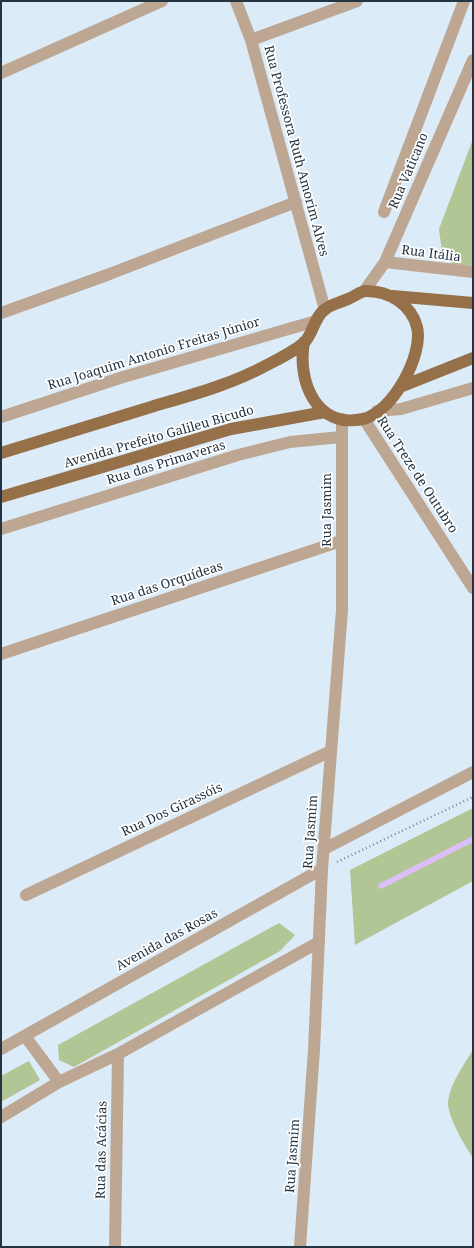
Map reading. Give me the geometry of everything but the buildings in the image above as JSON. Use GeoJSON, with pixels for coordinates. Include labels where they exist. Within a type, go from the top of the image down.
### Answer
{"type":"FeatureCollection","features":[{"type":"Feature","properties":{"kind":"main road"},"geometry":{"type":"LineString","coordinates":[[393,296],[408,308],[417,327],[418,348],[410,370],[400,387],[377,411],[364,419],[342,419],[325,412],[313,400],[305,383],[301,356],[304,342],[316,321],[325,310],[365,290],[393,296],[473,303]]}},
{"type":"Feature","properties":{"kind":"main road"},"geometry":{"type":"LineString","coordinates":[[1,453],[229,384],[268,365],[304,342]]}},
{"type":"Feature","properties":{"kind":"main road"},"geometry":{"type":"LineString","coordinates":[[400,387],[473,358]]}},
{"type":"Feature","properties":{"kind":"main road","name":"Avenida Prefeito Galileu Bicudo"},"geometry":{"type":"LineString","coordinates":[[1,497],[231,429],[325,412]]}},
{"type":"Feature","properties":{"kind":"street"},"geometry":{"type":"LineString","coordinates":[[1,73],[162,1]]}},
{"type":"Feature","properties":{"kind":"street","name":"Rua Professora Ruth Amorim Alves"},"geometry":{"type":"LineString","coordinates":[[236,1],[251,40],[325,310]]}},
{"type":"Feature","properties":{"kind":"street"},"geometry":{"type":"LineString","coordinates":[[251,40],[357,1]]}},
{"type":"Feature","properties":{"kind":"street"},"geometry":{"type":"LineString","coordinates":[[384,212],[464,1]]}},
{"type":"Feature","properties":{"kind":"street","name":"Rua Vaticano"},"geometry":{"type":"LineString","coordinates":[[365,290],[386,262],[473,60]]}},
{"type":"Feature","properties":{"kind":"street"},"geometry":{"type":"LineString","coordinates":[[1,313],[107,275],[296,202]]}},
{"type":"Feature","properties":{"kind":"street","name":"Rua Itália"},"geometry":{"type":"LineString","coordinates":[[386,262],[473,272]]}},
{"type":"Feature","properties":{"kind":"street","name":"Rua Joaquim Antonio Freitas Júnior"},"geometry":{"type":"LineString","coordinates":[[1,417],[120,378],[316,321]]}},
{"type":"Feature","properties":{"kind":"street"},"geometry":{"type":"LineString","coordinates":[[377,411],[400,409],[473,388]]}},
{"type":"Feature","properties":{"kind":"street","name":"Rua Jasmim"},"geometry":{"type":"LineString","coordinates":[[300,1247],[319,942],[322,869],[342,610],[342,419]]}},
{"type":"Feature","properties":{"kind":"street","name":"Rua Treze de Outubro"},"geometry":{"type":"LineString","coordinates":[[364,419],[473,588]]}},
{"type":"Feature","properties":{"kind":"street","name":"Rua das Primaveras"},"geometry":{"type":"LineString","coordinates":[[1,529],[238,455],[290,442],[341,437]]}},
{"type":"Feature","properties":{"kind":"street","name":"Rua das Orquídeas"},"geometry":{"type":"LineString","coordinates":[[1,654],[341,541]]}},
{"type":"Feature","properties":{"kind":"street","name":"Rua Dos Girassóis"},"geometry":{"type":"LineString","coordinates":[[26,895],[331,751]]}},
{"type":"Feature","properties":{"kind":"street"},"geometry":{"type":"LineString","coordinates":[[324,848],[473,772]]}},
{"type":"Feature","properties":{"kind":"street","name":"Avenida das Rosas"},"geometry":{"type":"LineString","coordinates":[[1,1049],[322,869]]}},
{"type":"Feature","properties":{"kind":"street"},"geometry":{"type":"LineString","coordinates":[[1,1117],[60,1082],[118,1054],[319,942]]}},
{"type":"Feature","properties":{"kind":"street"},"geometry":{"type":"LineString","coordinates":[[25,1036],[60,1082]]}},
{"type":"Feature","properties":{"kind":"street","name":"Rua das Acácias"},"geometry":{"type":"LineString","coordinates":[[115,1247],[118,1054]]}},
{"type":"Feature","properties":{"kind":"path"},"geometry":{"type":"LineString","coordinates":[[322,869],[473,797]]}},
{"type":"Feature","properties":{"kind":"green space"},"geometry":{"type":"Polygon","coordinates":[[[473,139],[473,266],[452,264],[442,252],[439,229],[473,139]]]}},
{"type":"Feature","properties":{"kind":"green space"},"geometry":{"type":"Polygon","coordinates":[[[473,808],[473,881],[355,945],[350,870],[473,808]]]}},
{"type":"Feature","properties":{"kind":"green space"},"geometry":{"type":"Polygon","coordinates":[[[279,923],[295,935],[280,951],[74,1067],[59,1060],[58,1045],[279,923]]]}},
{"type":"Feature","properties":{"kind":"green space"},"geometry":{"type":"Polygon","coordinates":[[[473,1050],[473,1158],[461,1139],[453,1122],[448,1107],[448,1101],[452,1087],[461,1068],[473,1050]]]}},
{"type":"Feature","properties":{"kind":"green space"},"geometry":{"type":"Polygon","coordinates":[[[29,1061],[40,1080],[1,1102],[1,1076],[29,1061]]]}},
{"type":"Feature","properties":{"kind":"waterway"},"geometry":{"type":"LineString","coordinates":[[381,886],[473,839]]}}]}
